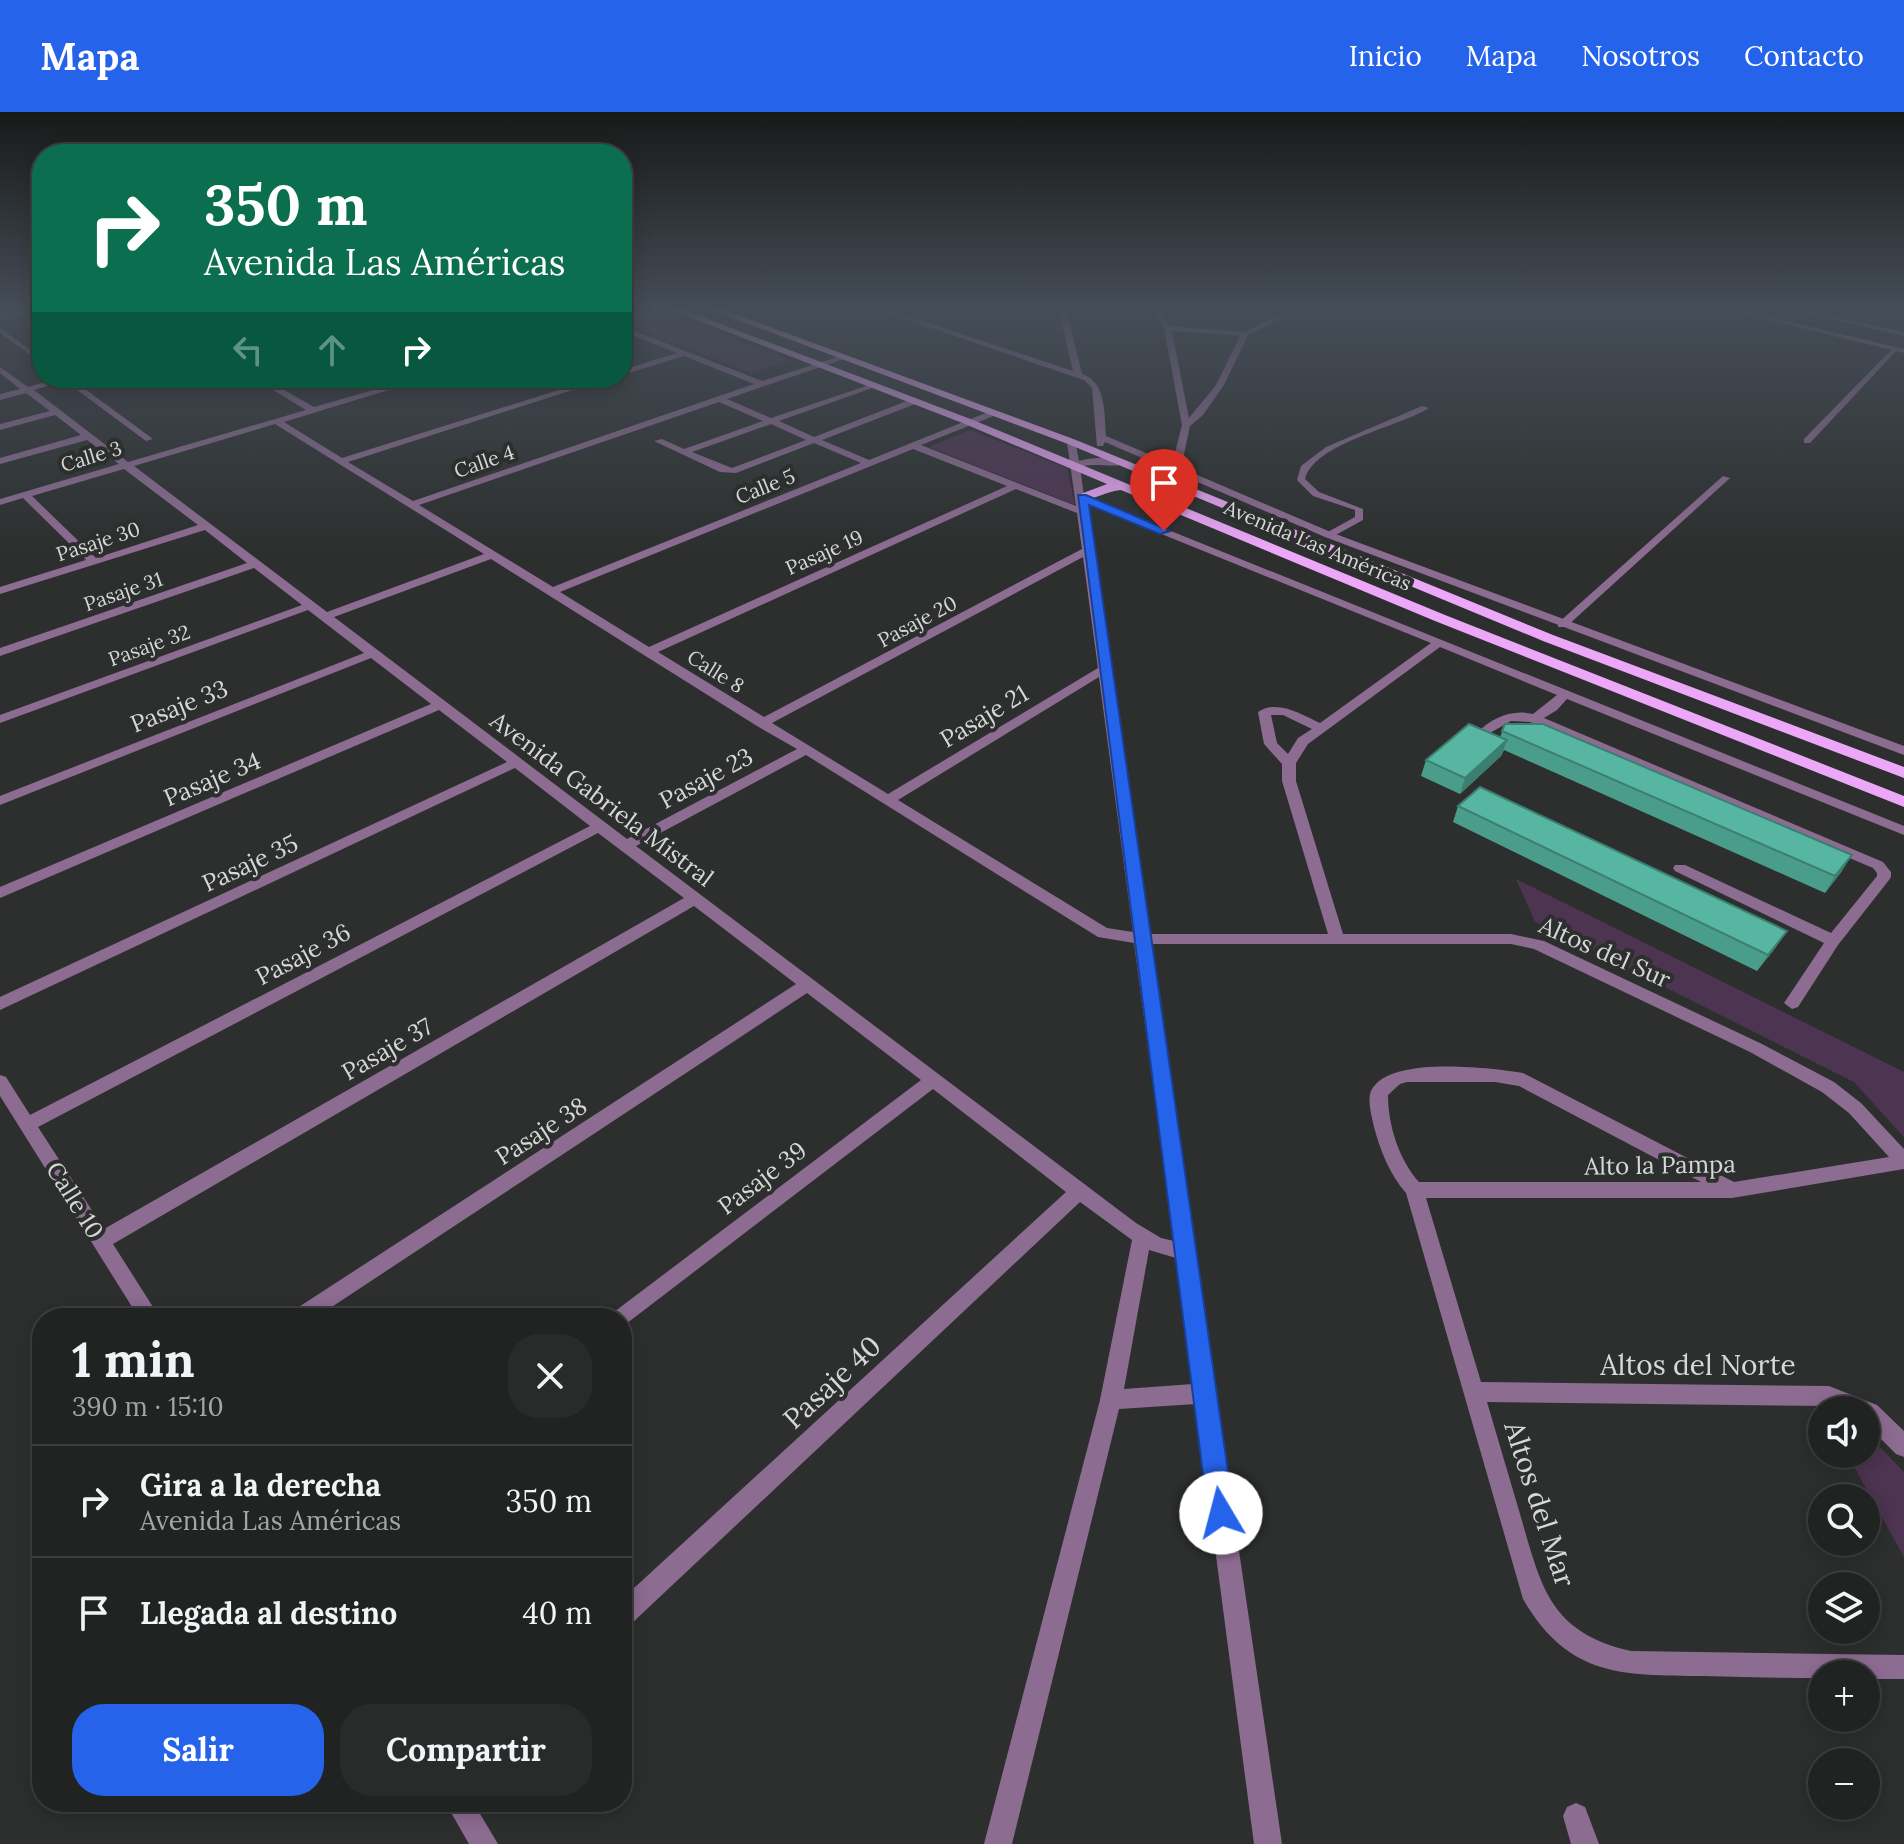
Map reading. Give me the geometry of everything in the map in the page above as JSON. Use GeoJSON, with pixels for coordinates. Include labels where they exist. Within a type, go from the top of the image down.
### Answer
{"type":"FeatureCollection","features":[{"type":"Feature","properties":{"kind":"main road","name":"Avenida Las Américas"},"geometry":{"type":"LineString","coordinates":[[882,389],[1075,465],[1440,618],[1904,802]]}},
{"type":"Feature","properties":{"kind":"main road","name":"Avenida Las Américas"},"geometry":{"type":"LineString","coordinates":[[927,389],[1097,452],[1548,638],[1904,773]]}},
{"type":"Feature","properties":{"kind":"main road"},"geometry":{"type":"LineString","coordinates":[[1082,505],[1101,488],[1126,486]]}},
{"type":"Feature","properties":{"kind":"street"},"geometry":{"type":"LineString","coordinates":[[0,397],[27,389]]}},
{"type":"Feature","properties":{"kind":"street","name":"Avenida Gabriela Mistral"},"geometry":{"type":"LineString","coordinates":[[27,389],[1142,1238],[1183,1251]]}},
{"type":"Feature","properties":{"kind":"street"},"geometry":{"type":"LineString","coordinates":[[276,389],[312,410]]}},
{"type":"Feature","properties":{"kind":"street","name":"Calle 3"},"geometry":{"type":"LineString","coordinates":[[0,502],[386,389]]}},
{"type":"Feature","properties":{"kind":"street"},"geometry":{"type":"LineString","coordinates":[[341,461],[571,389]]}},
{"type":"Feature","properties":{"kind":"street","name":"Calle 4"},"geometry":{"type":"LineString","coordinates":[[411,505],[748,389]]}},
{"type":"Feature","properties":{"kind":"street"},"geometry":{"type":"LineString","coordinates":[[684,452],[861,389]]}},
{"type":"Feature","properties":{"kind":"street"},"geometry":{"type":"LineString","coordinates":[[1096,389],[1102,437],[1097,452]]}},
{"type":"Feature","properties":{"kind":"street"},"geometry":{"type":"LineString","coordinates":[[1176,468],[1186,425],[1179,389]]}},
{"type":"Feature","properties":{"kind":"street"},"geometry":{"type":"LineString","coordinates":[[1186,425],[1200,413],[1217,389]]}},
{"type":"Feature","properties":{"kind":"street"},"geometry":{"type":"LineString","coordinates":[[720,399],[868,463]]}},
{"type":"Feature","properties":{"kind":"street"},"geometry":{"type":"LineString","coordinates":[[659,441],[723,470],[733,471],[915,401]]}},
{"type":"Feature","properties":{"kind":"street"},"geometry":{"type":"LineString","coordinates":[[0,427],[57,412]]}},
{"type":"Feature","properties":{"kind":"street","name":"Calle 5"},"geometry":{"type":"LineString","coordinates":[[551,592],[993,413]]}},
{"type":"Feature","properties":{"kind":"street","name":"Calle 8"},"geometry":{"type":"LineString","coordinates":[[276,421],[1092,928],[1117,937],[1141,939]]}},
{"type":"Feature","properties":{"kind":"street"},"geometry":{"type":"LineString","coordinates":[[0,461],[89,436]]}},
{"type":"Feature","properties":{"kind":"street"},"geometry":{"type":"LineString","coordinates":[[1102,437],[1329,535],[1904,751]]}},
{"type":"Feature","properties":{"kind":"street"},"geometry":{"type":"LineString","coordinates":[[1072,442],[1268,1844]]}},
{"type":"Feature","properties":{"kind":"street","name":"Avenida Las Américas"},"geometry":{"type":"LineString","coordinates":[[912,445],[1015,486],[1082,505],[1439,643],[1904,831]]}},
{"type":"Feature","properties":{"kind":"street"},"geometry":{"type":"LineString","coordinates":[[1075,465],[1093,460],[1123,463]]}},
{"type":"Feature","properties":{"kind":"street","name":"Pasaje 19"},"geometry":{"type":"LineString","coordinates":[[648,652],[1015,486]]}},
{"type":"Feature","properties":{"kind":"street"},"geometry":{"type":"LineString","coordinates":[[25,495],[94,562]]}},
{"type":"Feature","properties":{"kind":"street","name":"Pasaje 30"},"geometry":{"type":"LineString","coordinates":[[0,591],[207,526]]}},
{"type":"Feature","properties":{"kind":"street","name":"Pasaje 20"},"geometry":{"type":"LineString","coordinates":[[762,723],[1088,550]]}},
{"type":"Feature","properties":{"kind":"street"},"geometry":{"type":"LineString","coordinates":[[326,616],[492,555]]}},
{"type":"Feature","properties":{"kind":"street","name":"Pasaje 31"},"geometry":{"type":"LineString","coordinates":[[0,652],[257,563]]}},
{"type":"Feature","properties":{"kind":"street","name":"Pasaje 32"},"geometry":{"type":"LineString","coordinates":[[0,719],[311,605]]}},
{"type":"Feature","properties":{"kind":"street"},"geometry":{"type":"LineString","coordinates":[[1337,939],[1289,781],[1289,763],[1303,741],[1439,643]]}},
{"type":"Feature","properties":{"kind":"street","name":"Pasaje 33"},"geometry":{"type":"LineString","coordinates":[[0,801],[374,653]]}},
{"type":"Feature","properties":{"kind":"street","name":"Pasaje 21"},"geometry":{"type":"LineString","coordinates":[[887,800],[1104,669]]}},
{"type":"Feature","properties":{"kind":"street"},"geometry":{"type":"LineString","coordinates":[[1534,719],[1565,694]]}},
{"type":"Feature","properties":{"kind":"street","name":"Pasaje 34"},"geometry":{"type":"LineString","coordinates":[[0,893],[442,704]]}},
{"type":"Feature","properties":{"kind":"street"},"geometry":{"type":"LineString","coordinates":[[1289,763],[1271,744],[1264,712],[1285,711],[1321,728]]}},
{"type":"Feature","properties":{"kind":"street"},"geometry":{"type":"LineString","coordinates":[[1483,733],[1507,717],[1526,715],[1878,865],[1884,877],[1833,941],[1792,1003]]}},
{"type":"Feature","properties":{"kind":"street","name":"Pasaje 23"},"geometry":{"type":"LineString","coordinates":[[626,845],[806,750]]}},
{"type":"Feature","properties":{"kind":"street","name":"Pasaje 35"},"geometry":{"type":"LineString","coordinates":[[0,1004],[518,762]]}},
{"type":"Feature","properties":{"kind":"street","name":"Pasaje 36"},"geometry":{"type":"LineString","coordinates":[[27,1125],[600,826]]}},
{"type":"Feature","properties":{"kind":"street"},"geometry":{"type":"LineString","coordinates":[[1680,868],[1833,941]]}},
{"type":"Feature","properties":{"kind":"street","name":"Pasaje 37"},"geometry":{"type":"LineString","coordinates":[[101,1241],[696,898]]}},
{"type":"Feature","properties":{"kind":"street","name":"Altos del Sur"},"geometry":{"type":"LineString","coordinates":[[1141,939],[1511,939],[1538,945],[1756,1048],[1828,1087],[1855,1108],[1904,1162]]}},
{"type":"Feature","properties":{"kind":"street","name":"Pasaje 38"},"geometry":{"type":"LineString","coordinates":[[313,1308],[809,984]]}},
{"type":"Feature","properties":{"kind":"street","name":"Altos del Mar"},"geometry":{"type":"LineString","coordinates":[[1732,1190],[1533,1085],[1495,1075],[1407,1075],[1394,1079],[1379,1093],[1379,1110],[1399,1171],[1414,1190],[1531,1591],[1549,1618],[1573,1642],[1600,1656],[1631,1663],[1904,1667]]}},
{"type":"Feature","properties":{"kind":"street","name":"Pasaje 39"},"geometry":{"type":"LineString","coordinates":[[632,1310],[934,1079]]}},
{"type":"Feature","properties":{"kind":"street","name":"Calle 10"},"geometry":{"type":"LineString","coordinates":[[0,1082],[144,1308]]}},
{"type":"Feature","properties":{"kind":"street","name":"Alto la Pampa"},"geometry":{"type":"LineString","coordinates":[[1414,1190],[1732,1190],[1904,1162]]}},
{"type":"Feature","properties":{"kind":"street","name":"Pasaje 40"},"geometry":{"type":"LineString","coordinates":[[632,1606],[1080,1191]]}},
{"type":"Feature","properties":{"kind":"street"},"geometry":{"type":"LineString","coordinates":[[998,1844],[1111,1400],[1142,1238]]}},
{"type":"Feature","properties":{"kind":"street","name":"Altos del Norte"},"geometry":{"type":"LineString","coordinates":[[1473,1392],[1829,1396],[1869,1412],[1904,1446]]}},
{"type":"Feature","properties":{"kind":"street"},"geometry":{"type":"LineString","coordinates":[[1111,1400],[1204,1393]]}},
{"type":"Feature","properties":{"kind":"street"},"geometry":{"type":"LineString","coordinates":[[464,1812],[484,1844]]}},
{"type":"Feature","properties":{"kind":"street"},"geometry":{"type":"LineString","coordinates":[[1576,1816],[1585,1844]]}},
{"type":"Feature","properties":{"kind":"lane"},"geometry":{"type":"LineString","coordinates":[[82,389],[149,439]]}},
{"type":"Feature","properties":{"kind":"lane"},"geometry":{"type":"LineString","coordinates":[[1807,441],[1860,389]]}},
{"type":"Feature","properties":{"kind":"lane"},"geometry":{"type":"LineString","coordinates":[[1329,535],[1360,518],[1359,509],[1316,494],[1301,480],[1304,468],[1329,449],[1425,408]]}},
{"type":"Feature","properties":{"kind":"lane"},"geometry":{"type":"LineString","coordinates":[[1562,625],[1726,478]]}},
{"type":"Feature","properties":{"kind":"shaded area"},"geometry":{"type":"Polygon","coordinates":[[[970,430],[1067,468],[1075,505],[929,447],[970,430]]]}},
{"type":"Feature","properties":{"kind":"shaded area"},"geometry":{"type":"Polygon","coordinates":[[[1516,879],[1904,1072],[1904,1137],[1854,1082],[1535,922],[1516,879]]]}},
{"type":"Feature","properties":{"kind":"shaded area"},"geometry":{"type":"Polygon","coordinates":[[[1880,1447],[1904,1472],[1904,1557],[1880,1514],[1880,1484],[1864,1484],[1855,1468],[1880,1468],[1880,1447]]]}},
{"type":"Feature","properties":{"kind":"building"},"geometry":{"type":"Polygon","coordinates":[[[1469,724],[1507,740],[1465,778],[1426,760],[1469,724]]]}},
{"type":"Feature","properties":{"kind":"building"},"geometry":{"type":"Polygon","coordinates":[[[1505,724],[1543,724],[1852,855],[1835,876],[1502,731],[1505,724]]]}},
{"type":"Feature","properties":{"kind":"building"},"geometry":{"type":"Polygon","coordinates":[[[1480,787],[1787,931],[1768,955],[1458,806],[1480,787]]]}},
{"type":"Feature","properties":{"kind":"route"},"geometry":{"type":"LineString","coordinates":[[1164,531],[1082,498],[1221,1513]]}}]}
